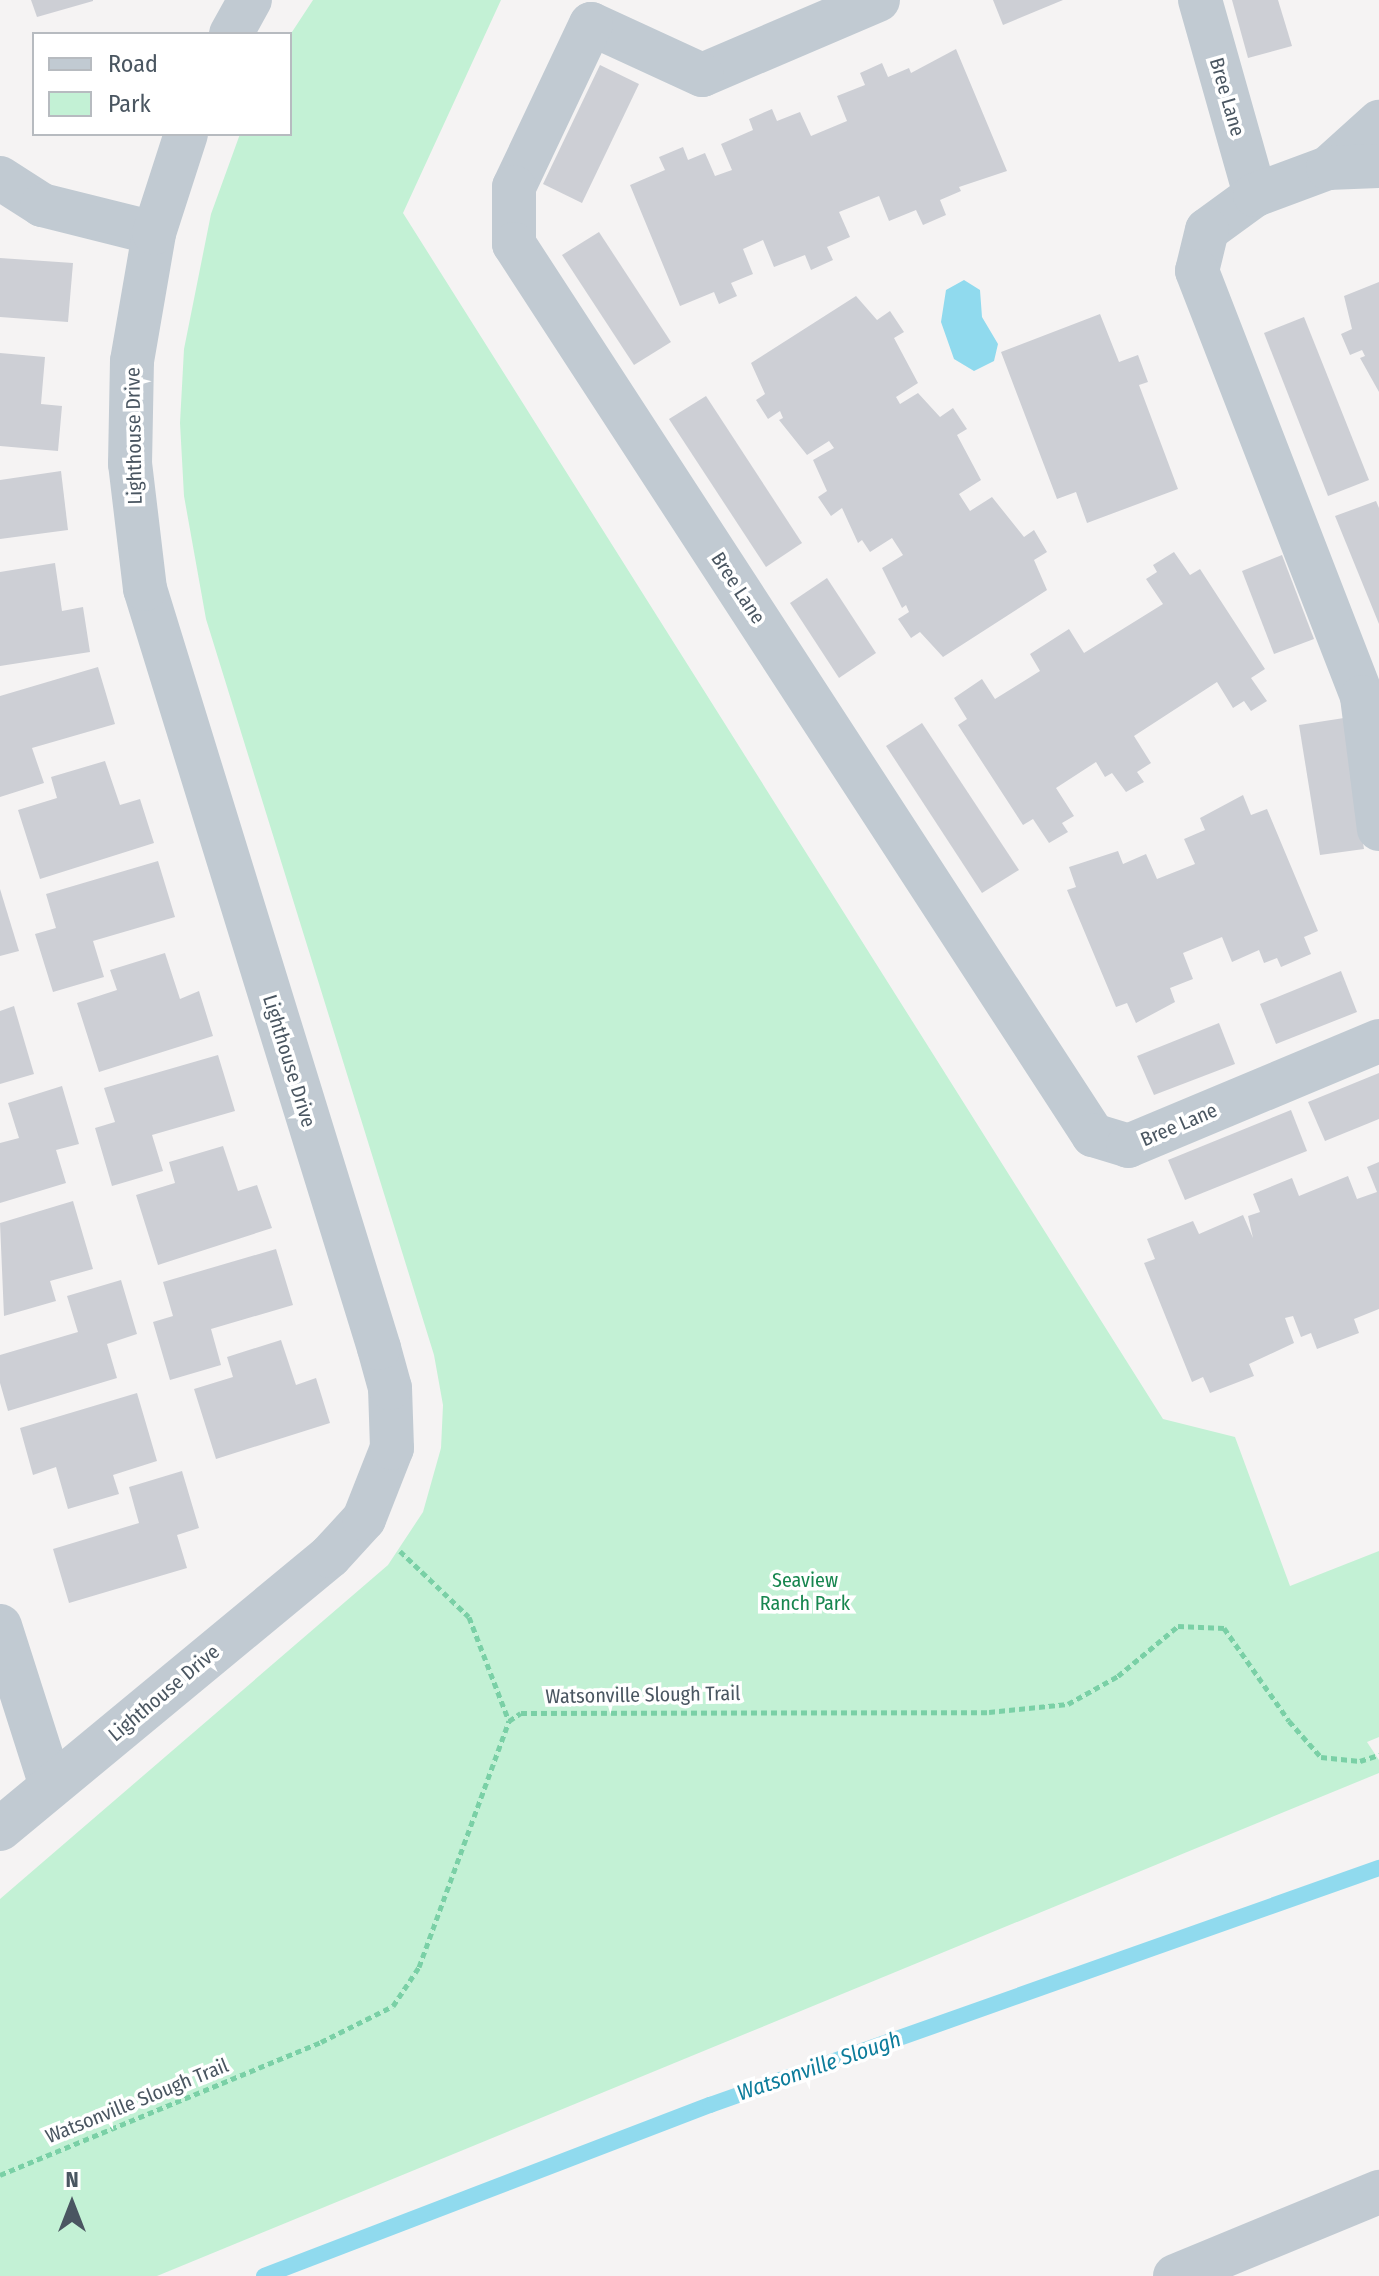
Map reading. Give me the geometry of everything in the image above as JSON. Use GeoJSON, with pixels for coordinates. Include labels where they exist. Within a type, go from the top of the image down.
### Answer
{"type":"FeatureCollection","features":[{"type":"Feature","properties":{"kind":"street"},"geometry":{"type":"LineString","coordinates":[[232,32],[250,0]]}},
{"type":"Feature","properties":{"kind":"street","name":"Bree Lane"},"geometry":{"type":"LineString","coordinates":[[878,0],[702,75],[591,24],[514,187],[514,244],[1093,1135],[1128,1146],[1379,1041]]}},
{"type":"Feature","properties":{"kind":"street","name":"Bree Lane"},"geometry":{"type":"LineString","coordinates":[[1200,0],[1255,195]]}},
{"type":"Feature","properties":{"kind":"street"},"geometry":{"type":"LineString","coordinates":[[1328,168],[1379,122]]}},
{"type":"Feature","properties":{"kind":"street","name":"Lighthouse Drive"},"geometry":{"type":"LineString","coordinates":[[0,1829],[330,1556],[364,1519],[386,1475],[392,1448],[390,1388],[145,589],[130,464],[130,408],[137,318],[154,233],[185,136]]}},
{"type":"Feature","properties":{"kind":"street"},"geometry":{"type":"LineString","coordinates":[[1379,166],[1328,168],[1255,195],[1207,230],[1197,271],[1362,697],[1379,829]]}},
{"type":"Feature","properties":{"kind":"street"},"geometry":{"type":"LineString","coordinates":[[0,178],[42,205],[154,233]]}},
{"type":"Feature","properties":{"kind":"street"},"geometry":{"type":"LineString","coordinates":[[0,1626],[51,1786]]}},
{"type":"Feature","properties":{"kind":"street"},"geometry":{"type":"LineString","coordinates":[[1175,2276],[1379,2192]]}},
{"type":"Feature","properties":{"kind":"path"},"geometry":{"type":"LineString","coordinates":[[364,1519],[469,1617],[509,1721]]}},
{"type":"Feature","properties":{"kind":"path","name":"Watsonville Slough Trail"},"geometry":{"type":"LineString","coordinates":[[0,2175],[321,2042],[393,2006],[419,1967],[509,1721],[521,1713],[989,1712],[1068,1704],[1118,1676],[1178,1626],[1208,1627],[1224,1628],[1289,1721],[1321,1757],[1360,1761],[1379,1755]]}},
{"type":"Feature","properties":{"kind":"green space","name":"Seaview Ranch Park"},"geometry":{"type":"Polygon","coordinates":[[[313,0],[501,0],[403,213],[1163,1419],[1235,1437],[1290,1586],[1379,1551],[1379,1737],[1367,1742],[1379,1760],[1379,1773],[157,2276],[0,2276],[0,1899],[388,1565],[423,1512],[441,1448],[443,1405],[434,1355],[206,619],[184,496],[180,423],[184,349],[211,214],[239,136],[292,136],[292,32],[313,0]]]}},
{"type":"Feature","properties":{"kind":"water"},"geometry":{"type":"Polygon","coordinates":[[[964,280],[980,290],[982,317],[998,344],[994,361],[974,371],[954,359],[941,322],[946,290],[964,280]]]}},
{"type":"Feature","properties":{"kind":"building"},"geometry":{"type":"Polygon","coordinates":[[[31,0],[93,0],[93,1],[37,17],[31,0]]]}},
{"type":"Feature","properties":{"kind":"building"},"geometry":{"type":"Polygon","coordinates":[[[993,0],[1063,0],[1003,25],[993,0]]]}},
{"type":"Feature","properties":{"kind":"building"},"geometry":{"type":"Polygon","coordinates":[[[1232,0],[1278,0],[1292,46],[1248,58],[1232,0]]]}},
{"type":"Feature","properties":{"kind":"building"},"geometry":{"type":"Polygon","coordinates":[[[956,49],[1007,171],[959,187],[961,191],[940,200],[946,215],[923,225],[916,210],[889,221],[879,196],[839,212],[850,237],[827,247],[833,260],[811,270],[805,255],[774,267],[763,240],[743,249],[753,274],[731,283],[737,296],[719,304],[714,292],[680,306],[630,185],[665,170],[659,157],[683,147],[688,160],[705,153],[715,176],[732,170],[721,144],[753,130],[749,119],[772,109],[777,121],[800,112],[811,136],[847,121],[837,96],[865,85],[860,73],[882,63],[888,77],[909,68],[911,73],[956,49]]]}},
{"type":"Feature","properties":{"kind":"building"},"geometry":{"type":"Polygon","coordinates":[[[600,65],[639,84],[582,203],[543,184],[600,65]]]}},
{"type":"Feature","properties":{"kind":"building"},"geometry":{"type":"Polygon","coordinates":[[[599,232],[671,342],[634,365],[562,255],[599,232]]]}},
{"type":"Feature","properties":{"kind":"building"},"geometry":{"type":"Polygon","coordinates":[[[0,258],[73,263],[68,322],[0,317],[0,258]]]}},
{"type":"Feature","properties":{"kind":"building"},"geometry":{"type":"Polygon","coordinates":[[[1379,282],[1379,392],[1360,358],[1365,356],[1362,350],[1350,355],[1341,334],[1352,329],[1344,296],[1379,282]]]}},
{"type":"Feature","properties":{"kind":"building"},"geometry":{"type":"Polygon","coordinates":[[[856,296],[877,320],[890,311],[904,332],[894,338],[918,383],[896,397],[900,404],[918,393],[940,417],[953,408],[967,429],[957,435],[981,480],[959,494],[970,511],[992,497],[1024,537],[1034,530],[1047,552],[1034,560],[1047,590],[943,657],[920,632],[911,638],[898,619],[909,612],[906,605],[902,608],[882,568],[903,555],[892,538],[870,552],[862,540],[858,543],[842,508],[831,516],[818,497],[827,491],[813,460],[834,448],[829,441],[807,455],[779,420],[783,418],[780,411],[768,419],[756,400],[765,394],[751,363],[856,296]]]}},
{"type":"Feature","properties":{"kind":"building"},"geometry":{"type":"Polygon","coordinates":[[[1100,314],[1119,362],[1138,355],[1148,382],[1139,385],[1178,489],[1087,523],[1076,492],[1057,499],[1001,352],[1100,314]]]}},
{"type":"Feature","properties":{"kind":"building"},"geometry":{"type":"Polygon","coordinates":[[[1304,317],[1369,480],[1328,496],[1264,333],[1304,317]]]}},
{"type":"Feature","properties":{"kind":"building"},"geometry":{"type":"Polygon","coordinates":[[[0,353],[45,357],[41,404],[62,406],[58,451],[0,446],[0,353]]]}},
{"type":"Feature","properties":{"kind":"building"},"geometry":{"type":"Polygon","coordinates":[[[706,396],[802,543],[766,567],[669,419],[706,396]]]}},
{"type":"Feature","properties":{"kind":"building"},"geometry":{"type":"Polygon","coordinates":[[[61,471],[68,530],[0,539],[0,480],[61,471]]]}},
{"type":"Feature","properties":{"kind":"building"},"geometry":{"type":"Polygon","coordinates":[[[1376,501],[1379,508],[1379,624],[1335,516],[1376,501]]]}},
{"type":"Feature","properties":{"kind":"building"},"geometry":{"type":"Polygon","coordinates":[[[1174,552],[1190,575],[1200,569],[1265,669],[1251,678],[1267,701],[1251,711],[1244,701],[1233,708],[1217,682],[1134,736],[1151,763],[1137,772],[1144,782],[1126,792],[1112,773],[1105,777],[1096,762],[1056,788],[1074,816],[1062,823],[1068,832],[1049,843],[1033,819],[1023,825],[958,725],[967,719],[954,698],[982,679],[995,699],[1040,671],[1030,654],[1069,629],[1084,653],[1163,604],[1146,579],[1157,572],[1153,565],[1174,552]]]}},
{"type":"Feature","properties":{"kind":"building"},"geometry":{"type":"Polygon","coordinates":[[[1282,555],[1314,639],[1274,654],[1242,571],[1282,555]]]}},
{"type":"Feature","properties":{"kind":"building"},"geometry":{"type":"Polygon","coordinates":[[[55,563],[62,611],[83,607],[90,652],[0,666],[0,572],[55,563]]]}},
{"type":"Feature","properties":{"kind":"building"},"geometry":{"type":"Polygon","coordinates":[[[827,578],[876,653],[839,678],[790,603],[827,578]]]}},
{"type":"Feature","properties":{"kind":"building"},"geometry":{"type":"Polygon","coordinates":[[[98,667],[115,724],[32,748],[44,783],[0,797],[0,696],[98,667]]]}},
{"type":"Feature","properties":{"kind":"building"},"geometry":{"type":"Polygon","coordinates":[[[1344,718],[1364,849],[1320,855],[1299,725],[1344,718]]]}},
{"type":"Feature","properties":{"kind":"building"},"geometry":{"type":"Polygon","coordinates":[[[922,723],[1019,870],[982,893],[886,746],[922,723]]]}},
{"type":"Feature","properties":{"kind":"building"},"geometry":{"type":"Polygon","coordinates":[[[105,761],[120,805],[140,799],[154,843],[40,879],[18,810],[57,798],[51,777],[105,761]]]}},
{"type":"Feature","properties":{"kind":"building"},"geometry":{"type":"Polygon","coordinates":[[[1243,795],[1251,815],[1267,809],[1318,931],[1304,937],[1311,954],[1281,967],[1277,958],[1264,963],[1259,950],[1232,962],[1222,937],[1183,953],[1193,979],[1170,988],[1175,1002],[1136,1023],[1127,1003],[1116,1007],[1067,890],[1076,887],[1069,867],[1118,851],[1123,864],[1146,854],[1157,879],[1195,864],[1184,839],[1205,830],[1200,818],[1243,795]]]}},
{"type":"Feature","properties":{"kind":"building"},"geometry":{"type":"Polygon","coordinates":[[[158,861],[175,917],[93,941],[104,977],[53,992],[35,934],[56,928],[46,894],[158,861]]]}},
{"type":"Feature","properties":{"kind":"building"},"geometry":{"type":"Polygon","coordinates":[[[0,889],[19,951],[0,956],[0,889]]]}},
{"type":"Feature","properties":{"kind":"building"},"geometry":{"type":"Polygon","coordinates":[[[165,953],[180,999],[199,991],[213,1036],[99,1072],[77,1003],[117,990],[110,970],[165,953]]]}},
{"type":"Feature","properties":{"kind":"building"},"geometry":{"type":"Polygon","coordinates":[[[1341,971],[1357,1012],[1276,1044],[1260,1004],[1341,971]]]}},
{"type":"Feature","properties":{"kind":"building"},"geometry":{"type":"Polygon","coordinates":[[[14,1006],[34,1074],[0,1084],[0,1011],[14,1006]]]}},
{"type":"Feature","properties":{"kind":"building"},"geometry":{"type":"Polygon","coordinates":[[[1219,1023],[1235,1064],[1154,1095],[1137,1056],[1219,1023]]]}},
{"type":"Feature","properties":{"kind":"building"},"geometry":{"type":"Polygon","coordinates":[[[218,1055],[235,1111],[152,1135],[163,1171],[112,1186],[95,1128],[115,1122],[104,1088],[218,1055]]]}},
{"type":"Feature","properties":{"kind":"building"},"geometry":{"type":"Polygon","coordinates":[[[1379,1073],[1379,1119],[1325,1141],[1308,1102],[1379,1073]]]}},
{"type":"Feature","properties":{"kind":"building"},"geometry":{"type":"Polygon","coordinates":[[[62,1086],[79,1144],[56,1150],[66,1183],[0,1203],[0,1143],[19,1138],[8,1103],[62,1086]]]}},
{"type":"Feature","properties":{"kind":"building"},"geometry":{"type":"Polygon","coordinates":[[[1291,1110],[1307,1151],[1185,1200],[1168,1160],[1291,1110]]]}},
{"type":"Feature","properties":{"kind":"building"},"geometry":{"type":"Polygon","coordinates":[[[223,1146],[238,1191],[257,1185],[272,1228],[158,1265],[136,1195],[175,1183],[169,1162],[223,1146]]]}},
{"type":"Feature","properties":{"kind":"building"},"geometry":{"type":"Polygon","coordinates":[[[1379,1162],[1379,1309],[1354,1319],[1359,1333],[1317,1349],[1311,1333],[1301,1337],[1293,1316],[1285,1318],[1294,1343],[1249,1364],[1254,1376],[1210,1393],[1203,1377],[1192,1382],[1144,1263],[1155,1259],[1147,1239],[1193,1221],[1199,1234],[1243,1215],[1253,1238],[1248,1216],[1260,1212],[1253,1194],[1292,1178],[1299,1196],[1348,1176],[1357,1199],[1377,1192],[1367,1167],[1379,1162]]]}},
{"type":"Feature","properties":{"kind":"building"},"geometry":{"type":"Polygon","coordinates":[[[73,1201],[93,1269],[50,1281],[56,1301],[4,1316],[0,1223],[73,1201]]]}},
{"type":"Feature","properties":{"kind":"building"},"geometry":{"type":"Polygon","coordinates":[[[276,1249],[293,1305],[211,1329],[221,1365],[170,1380],[153,1322],[173,1316],[163,1282],[276,1249]]]}},
{"type":"Feature","properties":{"kind":"building"},"geometry":{"type":"Polygon","coordinates":[[[121,1280],[137,1334],[107,1344],[117,1378],[8,1411],[0,1383],[0,1355],[78,1332],[67,1296],[121,1280]]]}},
{"type":"Feature","properties":{"kind":"building"},"geometry":{"type":"Polygon","coordinates":[[[281,1340],[296,1385],[316,1378],[330,1423],[216,1459],[194,1389],[233,1377],[227,1357],[281,1340]]]}},
{"type":"Feature","properties":{"kind":"building"},"geometry":{"type":"Polygon","coordinates":[[[137,1393],[157,1461],[113,1475],[119,1494],[68,1509],[56,1467],[33,1475],[20,1428],[137,1393]]]}},
{"type":"Feature","properties":{"kind":"building"},"geometry":{"type":"Polygon","coordinates":[[[182,1471],[199,1528],[177,1535],[187,1568],[69,1603],[53,1549],[139,1523],[129,1487],[182,1471]]]}},
{"type":"Feature","properties":{"kind":"waterway","name":"Watsonville Slough"},"geometry":{"type":"LineString","coordinates":[[264,2276],[710,2105],[1379,1868]]}}]}
